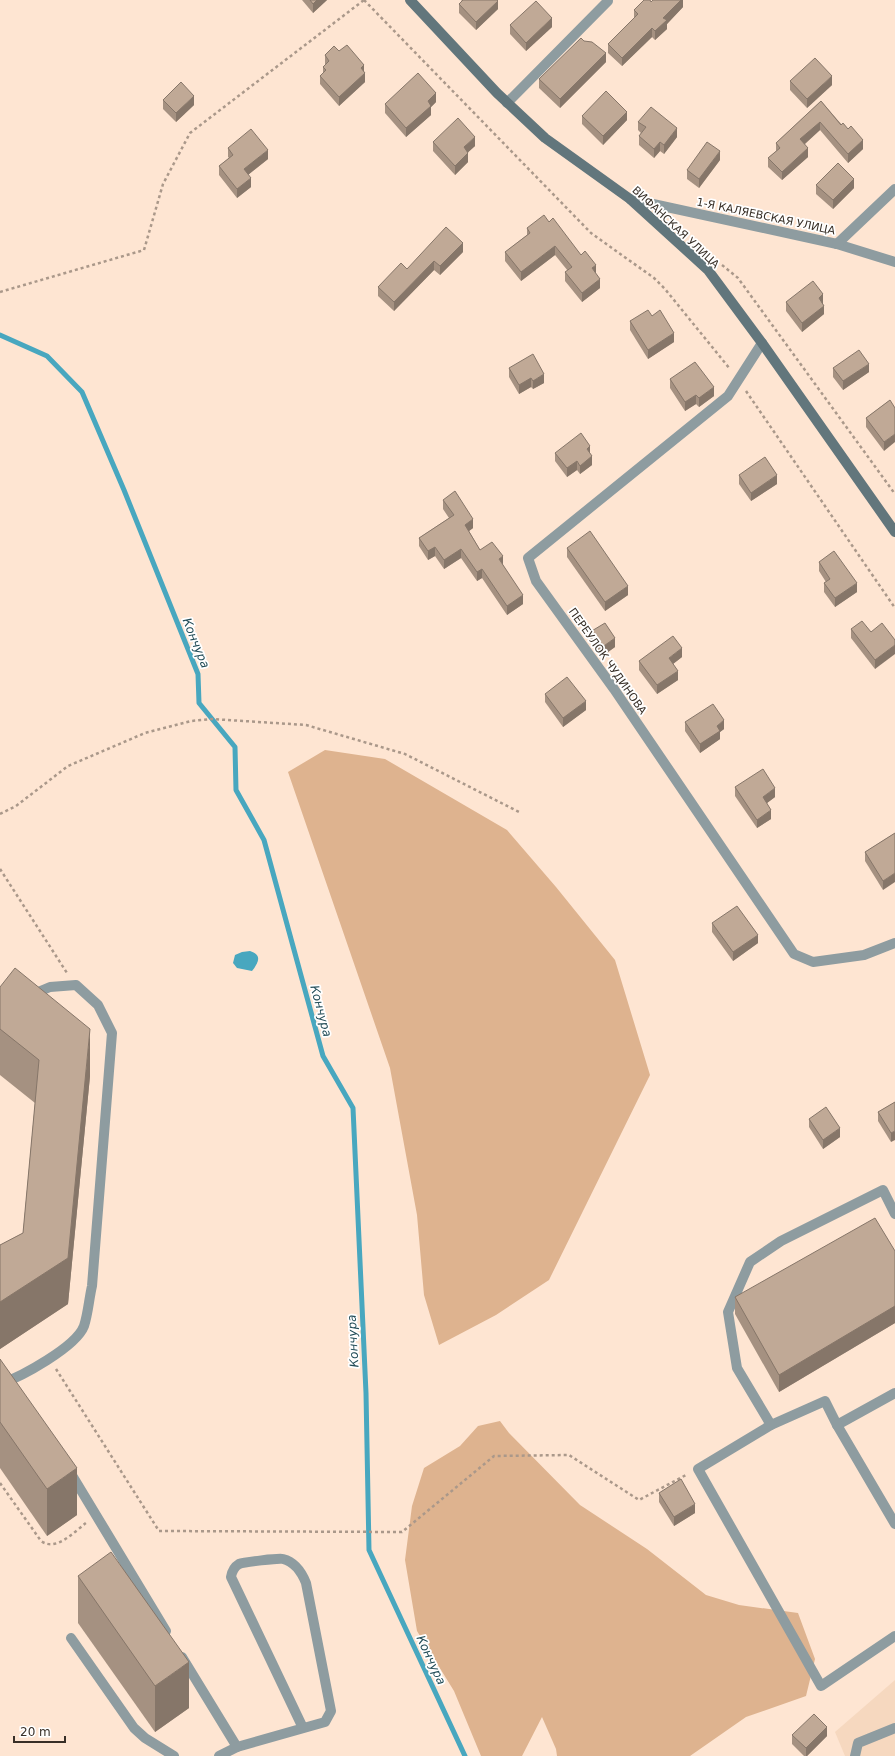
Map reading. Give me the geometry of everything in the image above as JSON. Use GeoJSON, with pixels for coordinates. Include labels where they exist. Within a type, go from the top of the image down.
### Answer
{"type":"FeatureCollection","features":[{"type":"Feature","properties":{"kind":"main road","name":"ВИФАНСКАЯ УЛИЦА"},"geometry":{"type":"LineString","coordinates":[[410,0],[507,103],[544,138],[630,199],[708,270],[762,343],[895,532]]}},
{"type":"Feature","properties":{"kind":"street"},"geometry":{"type":"LineString","coordinates":[[507,103],[608,1]]}},
{"type":"Feature","properties":{"kind":"street"},"geometry":{"type":"LineString","coordinates":[[837,244],[895,189]]}},
{"type":"Feature","properties":{"kind":"street","name":"1-Я КАЛЯЕВСКАЯ УЛИЦА"},"geometry":{"type":"LineString","coordinates":[[630,199],[837,244],[895,262]]}},
{"type":"Feature","properties":{"kind":"street","name":"ПЕРЕУЛОК ЧУДИНОВА"},"geometry":{"type":"LineString","coordinates":[[762,343],[728,396],[528,558],[536,581],[614,689],[794,954],[812,962],[864,955],[895,943]]}},
{"type":"Feature","properties":{"kind":"street"},"geometry":{"type":"LineString","coordinates":[[0,1384],[16,1383],[66,1348],[84,1327],[92,1286],[112,1033],[98,1005],[76,985],[50,987],[24,998]]}},
{"type":"Feature","properties":{"kind":"street"},"geometry":{"type":"LineString","coordinates":[[771,1424],[737,1368],[728,1312],[750,1262],[781,1241],[883,1190],[895,1214]]}},
{"type":"Feature","properties":{"kind":"street"},"geometry":{"type":"LineString","coordinates":[[837,1425],[895,1393]]}},
{"type":"Feature","properties":{"kind":"street"},"geometry":{"type":"LineString","coordinates":[[895,1524],[837,1425],[825,1401],[771,1424],[698,1469],[821,1686],[895,1636]]}},
{"type":"Feature","properties":{"kind":"street"},"geometry":{"type":"LineString","coordinates":[[64,1462],[170,1638]]}},
{"type":"Feature","properties":{"kind":"street"},"geometry":{"type":"LineString","coordinates":[[219,1756],[237,1747],[325,1722],[330,1711],[306,1583],[298,1568],[282,1559],[240,1564],[232,1570],[231,1577],[303,1728]]}},
{"type":"Feature","properties":{"kind":"street"},"geometry":{"type":"LineString","coordinates":[[71,1638],[134,1728],[145,1738],[174,1756]]}},
{"type":"Feature","properties":{"kind":"street"},"geometry":{"type":"LineString","coordinates":[[179,1651],[237,1747]]}},
{"type":"Feature","properties":{"kind":"street"},"geometry":{"type":"LineString","coordinates":[[855,1756],[858,1743],[895,1728]]}},
{"type":"Feature","properties":{"kind":"path"},"geometry":{"type":"LineString","coordinates":[[0,292],[144,250],[163,184],[190,132],[364,0],[591,233],[654,278],[665,289],[738,380],[895,608]]}},
{"type":"Feature","properties":{"kind":"path"},"geometry":{"type":"LineString","coordinates":[[721,264],[738,278],[895,494]]}},
{"type":"Feature","properties":{"kind":"path"},"geometry":{"type":"LineString","coordinates":[[0,814],[16,806],[68,766],[145,733],[191,721],[212,719],[306,724],[405,754],[521,813]]}},
{"type":"Feature","properties":{"kind":"path"},"geometry":{"type":"LineString","coordinates":[[0,869],[76,985]]}},
{"type":"Feature","properties":{"kind":"path"},"geometry":{"type":"LineString","coordinates":[[50,1358],[159,1532],[402,1532],[494,1456],[569,1455],[639,1500],[698,1469]]}},
{"type":"Feature","properties":{"kind":"path"},"geometry":{"type":"LineString","coordinates":[[0,1483],[41,1541],[49,1545],[57,1544],[97,1516]]}},
{"type":"Feature","properties":{"kind":"shaded area"},"geometry":{"type":"Polygon","coordinates":[[[325,750],[385,759],[507,830],[556,887],[615,960],[650,1075],[549,1280],[496,1315],[439,1345],[424,1295],[417,1215],[390,1068],[288,772],[325,750]]]}},
{"type":"Feature","properties":{"kind":"shaded area"},"geometry":{"type":"Polygon","coordinates":[[[500,1421],[509,1433],[580,1505],[647,1549],[706,1595],[739,1605],[798,1613],[815,1659],[806,1696],[746,1717],[690,1756],[557,1756],[556,1749],[542,1717],[522,1756],[481,1756],[454,1691],[417,1631],[405,1560],[412,1506],[424,1468],[460,1446],[478,1426],[500,1421]]]}},
{"type":"Feature","properties":{"kind":"shaded area"},"geometry":{"type":"Polygon","coordinates":[[[895,1680],[895,1756],[845,1756],[835,1732],[895,1680]]]}},
{"type":"Feature","properties":{"kind":"water"},"geometry":{"type":"Polygon","coordinates":[[[250,951],[258,957],[256,965],[252,971],[237,968],[233,963],[235,955],[250,951]]]}},
{"type":"Feature","properties":{"kind":"building"},"geometry":{"type":"Polygon","coordinates":[[[310,0],[317,0],[313,4],[310,0]]]}},
{"type":"Feature","properties":{"kind":"building"},"geometry":{"type":"Polygon","coordinates":[[[463,0],[498,1],[476,22],[459,4],[463,0]]]}},
{"type":"Feature","properties":{"kind":"building"},"geometry":{"type":"Polygon","coordinates":[[[644,0],[650,0],[651,2],[653,0],[681,0],[663,18],[667,20],[655,31],[652,28],[622,58],[608,44],[638,14],[634,10],[644,0]]]}},
{"type":"Feature","properties":{"kind":"building"},"geometry":{"type":"Polygon","coordinates":[[[536,1],[552,18],[526,43],[510,25],[536,1]]]}},
{"type":"Feature","properties":{"kind":"building"},"geometry":{"type":"Polygon","coordinates":[[[581,38],[584,41],[592,42],[606,53],[560,99],[539,79],[581,38]]]}},
{"type":"Feature","properties":{"kind":"building"},"geometry":{"type":"Polygon","coordinates":[[[347,45],[364,65],[361,68],[365,73],[339,97],[320,76],[326,70],[323,67],[329,61],[325,55],[334,46],[339,51],[347,45]]]}},
{"type":"Feature","properties":{"kind":"building"},"geometry":{"type":"Polygon","coordinates":[[[815,58],[832,76],[807,99],[790,81],[815,58]]]}},
{"type":"Feature","properties":{"kind":"building"},"geometry":{"type":"Polygon","coordinates":[[[418,73],[436,93],[428,101],[431,106],[406,128],[385,104],[418,73]]]}},
{"type":"Feature","properties":{"kind":"building"},"geometry":{"type":"Polygon","coordinates":[[[181,82],[194,96],[176,113],[163,100],[181,82]]]}},
{"type":"Feature","properties":{"kind":"building"},"geometry":{"type":"Polygon","coordinates":[[[606,91],[627,112],[603,136],[582,116],[606,91]]]}},
{"type":"Feature","properties":{"kind":"building"},"geometry":{"type":"Polygon","coordinates":[[[821,101],[841,125],[843,123],[848,129],[851,126],[863,140],[848,154],[820,122],[800,139],[808,148],[782,172],[768,158],[780,148],[776,143],[821,101]]]}},
{"type":"Feature","properties":{"kind":"building"},"geometry":{"type":"Polygon","coordinates":[[[651,107],[677,128],[664,145],[660,142],[654,149],[639,136],[646,127],[638,122],[651,107]]]}},
{"type":"Feature","properties":{"kind":"building"},"geometry":{"type":"Polygon","coordinates":[[[458,118],[475,137],[464,147],[468,153],[455,166],[433,142],[458,118]]]}},
{"type":"Feature","properties":{"kind":"building"},"geometry":{"type":"Polygon","coordinates":[[[251,129],[268,150],[244,169],[251,178],[237,189],[219,166],[233,155],[228,148],[251,129]]]}},
{"type":"Feature","properties":{"kind":"building"},"geometry":{"type":"Polygon","coordinates":[[[707,142],[720,151],[699,179],[687,170],[707,142]]]}},
{"type":"Feature","properties":{"kind":"building"},"geometry":{"type":"Polygon","coordinates":[[[838,163],[854,179],[833,200],[816,185],[838,163]]]}},
{"type":"Feature","properties":{"kind":"building"},"geometry":{"type":"Polygon","coordinates":[[[544,215],[549,222],[553,218],[581,255],[585,251],[596,265],[592,268],[600,279],[582,293],[565,272],[572,267],[555,246],[521,272],[505,252],[530,233],[527,228],[544,215]]]}},
{"type":"Feature","properties":{"kind":"building"},"geometry":{"type":"Polygon","coordinates":[[[446,227],[463,243],[440,266],[434,261],[394,302],[378,287],[401,263],[407,269],[446,227]]]}},
{"type":"Feature","properties":{"kind":"building"},"geometry":{"type":"Polygon","coordinates":[[[813,281],[823,294],[819,298],[824,306],[802,323],[786,302],[813,281]]]}},
{"type":"Feature","properties":{"kind":"building"},"geometry":{"type":"Polygon","coordinates":[[[648,310],[652,316],[660,310],[674,333],[648,350],[630,321],[648,310]]]}},
{"type":"Feature","properties":{"kind":"building"},"geometry":{"type":"Polygon","coordinates":[[[859,350],[869,364],[843,381],[833,368],[859,350]]]}},
{"type":"Feature","properties":{"kind":"building"},"geometry":{"type":"Polygon","coordinates":[[[533,354],[544,374],[533,381],[531,378],[519,385],[509,368],[533,354]]]}},
{"type":"Feature","properties":{"kind":"building"},"geometry":{"type":"Polygon","coordinates":[[[695,362],[714,387],[699,398],[696,395],[685,402],[670,379],[695,362]]]}},
{"type":"Feature","properties":{"kind":"building"},"geometry":{"type":"Polygon","coordinates":[[[890,400],[895,408],[895,434],[884,442],[866,418],[890,400]]]}},
{"type":"Feature","properties":{"kind":"building"},"geometry":{"type":"Polygon","coordinates":[[[581,433],[590,446],[587,449],[592,456],[580,466],[577,461],[567,468],[555,453],[581,433]]]}},
{"type":"Feature","properties":{"kind":"building"},"geometry":{"type":"Polygon","coordinates":[[[765,457],[777,475],[751,493],[739,475],[765,457]]]}},
{"type":"Feature","properties":{"kind":"building"},"geometry":{"type":"Polygon","coordinates":[[[455,491],[473,519],[465,525],[480,550],[492,542],[503,556],[499,559],[523,595],[507,606],[482,569],[477,572],[461,549],[444,560],[435,547],[428,551],[419,538],[454,515],[443,500],[455,491]]]}},
{"type":"Feature","properties":{"kind":"building"},"geometry":{"type":"Polygon","coordinates":[[[590,531],[628,586],[605,602],[567,548],[590,531]]]}},
{"type":"Feature","properties":{"kind":"building"},"geometry":{"type":"Polygon","coordinates":[[[834,551],[857,583],[835,598],[824,583],[830,579],[819,562],[834,551]]]}},
{"type":"Feature","properties":{"kind":"building"},"geometry":{"type":"Polygon","coordinates":[[[862,621],[871,632],[882,623],[895,640],[895,645],[875,660],[851,629],[862,621]]]}},
{"type":"Feature","properties":{"kind":"building"},"geometry":{"type":"Polygon","coordinates":[[[605,623],[615,638],[601,648],[590,632],[605,623]]]}},
{"type":"Feature","properties":{"kind":"building"},"geometry":{"type":"Polygon","coordinates":[[[673,636],[682,648],[669,658],[678,671],[657,685],[639,661],[673,636]]]}},
{"type":"Feature","properties":{"kind":"building"},"geometry":{"type":"Polygon","coordinates":[[[567,677],[586,701],[563,718],[545,694],[567,677]]]}},
{"type":"Feature","properties":{"kind":"building"},"geometry":{"type":"Polygon","coordinates":[[[713,704],[724,720],[717,726],[720,731],[700,744],[685,722],[713,704]]]}},
{"type":"Feature","properties":{"kind":"building"},"geometry":{"type":"Polygon","coordinates":[[[763,769],[775,788],[763,797],[771,810],[757,820],[735,787],[763,769]]]}},
{"type":"Feature","properties":{"kind":"building"},"geometry":{"type":"Polygon","coordinates":[[[895,833],[895,873],[883,881],[865,852],[895,833]]]}},
{"type":"Feature","properties":{"kind":"building"},"geometry":{"type":"Polygon","coordinates":[[[737,906],[758,935],[733,952],[712,923],[737,906]]]}},
{"type":"Feature","properties":{"kind":"building"},"geometry":{"type":"Polygon","coordinates":[[[15,968],[90,1029],[68,1258],[0,1302],[0,1245],[23,1233],[39,1060],[0,1029],[0,987],[15,968]]]}},
{"type":"Feature","properties":{"kind":"building"},"geometry":{"type":"Polygon","coordinates":[[[895,1102],[895,1131],[891,1133],[878,1112],[895,1102]]]}},
{"type":"Feature","properties":{"kind":"building"},"geometry":{"type":"Polygon","coordinates":[[[826,1107],[840,1128],[823,1140],[809,1119],[826,1107]]]}},
{"type":"Feature","properties":{"kind":"building"},"geometry":{"type":"Polygon","coordinates":[[[875,1218],[895,1251],[895,1306],[779,1375],[735,1297],[875,1218]]]}},
{"type":"Feature","properties":{"kind":"building"},"geometry":{"type":"Polygon","coordinates":[[[0,1359],[77,1468],[47,1489],[0,1422],[0,1359]]]}},
{"type":"Feature","properties":{"kind":"building"},"geometry":{"type":"Polygon","coordinates":[[[681,1479],[695,1504],[674,1517],[659,1493],[681,1479]]]}},
{"type":"Feature","properties":{"kind":"building"},"geometry":{"type":"Polygon","coordinates":[[[111,1552],[189,1662],[155,1686],[78,1576],[111,1552]]]}},
{"type":"Feature","properties":{"kind":"building"},"geometry":{"type":"Polygon","coordinates":[[[814,1714],[827,1727],[806,1748],[792,1735],[814,1714]]]}},
{"type":"Feature","properties":{"kind":"waterway","name":"Кончура"},"geometry":{"type":"LineString","coordinates":[[0,335],[47,356],[82,392],[124,490],[198,674],[199,703],[235,747],[236,790],[264,840],[323,1056],[353,1108],[366,1393],[369,1550],[465,1756]]}}]}
